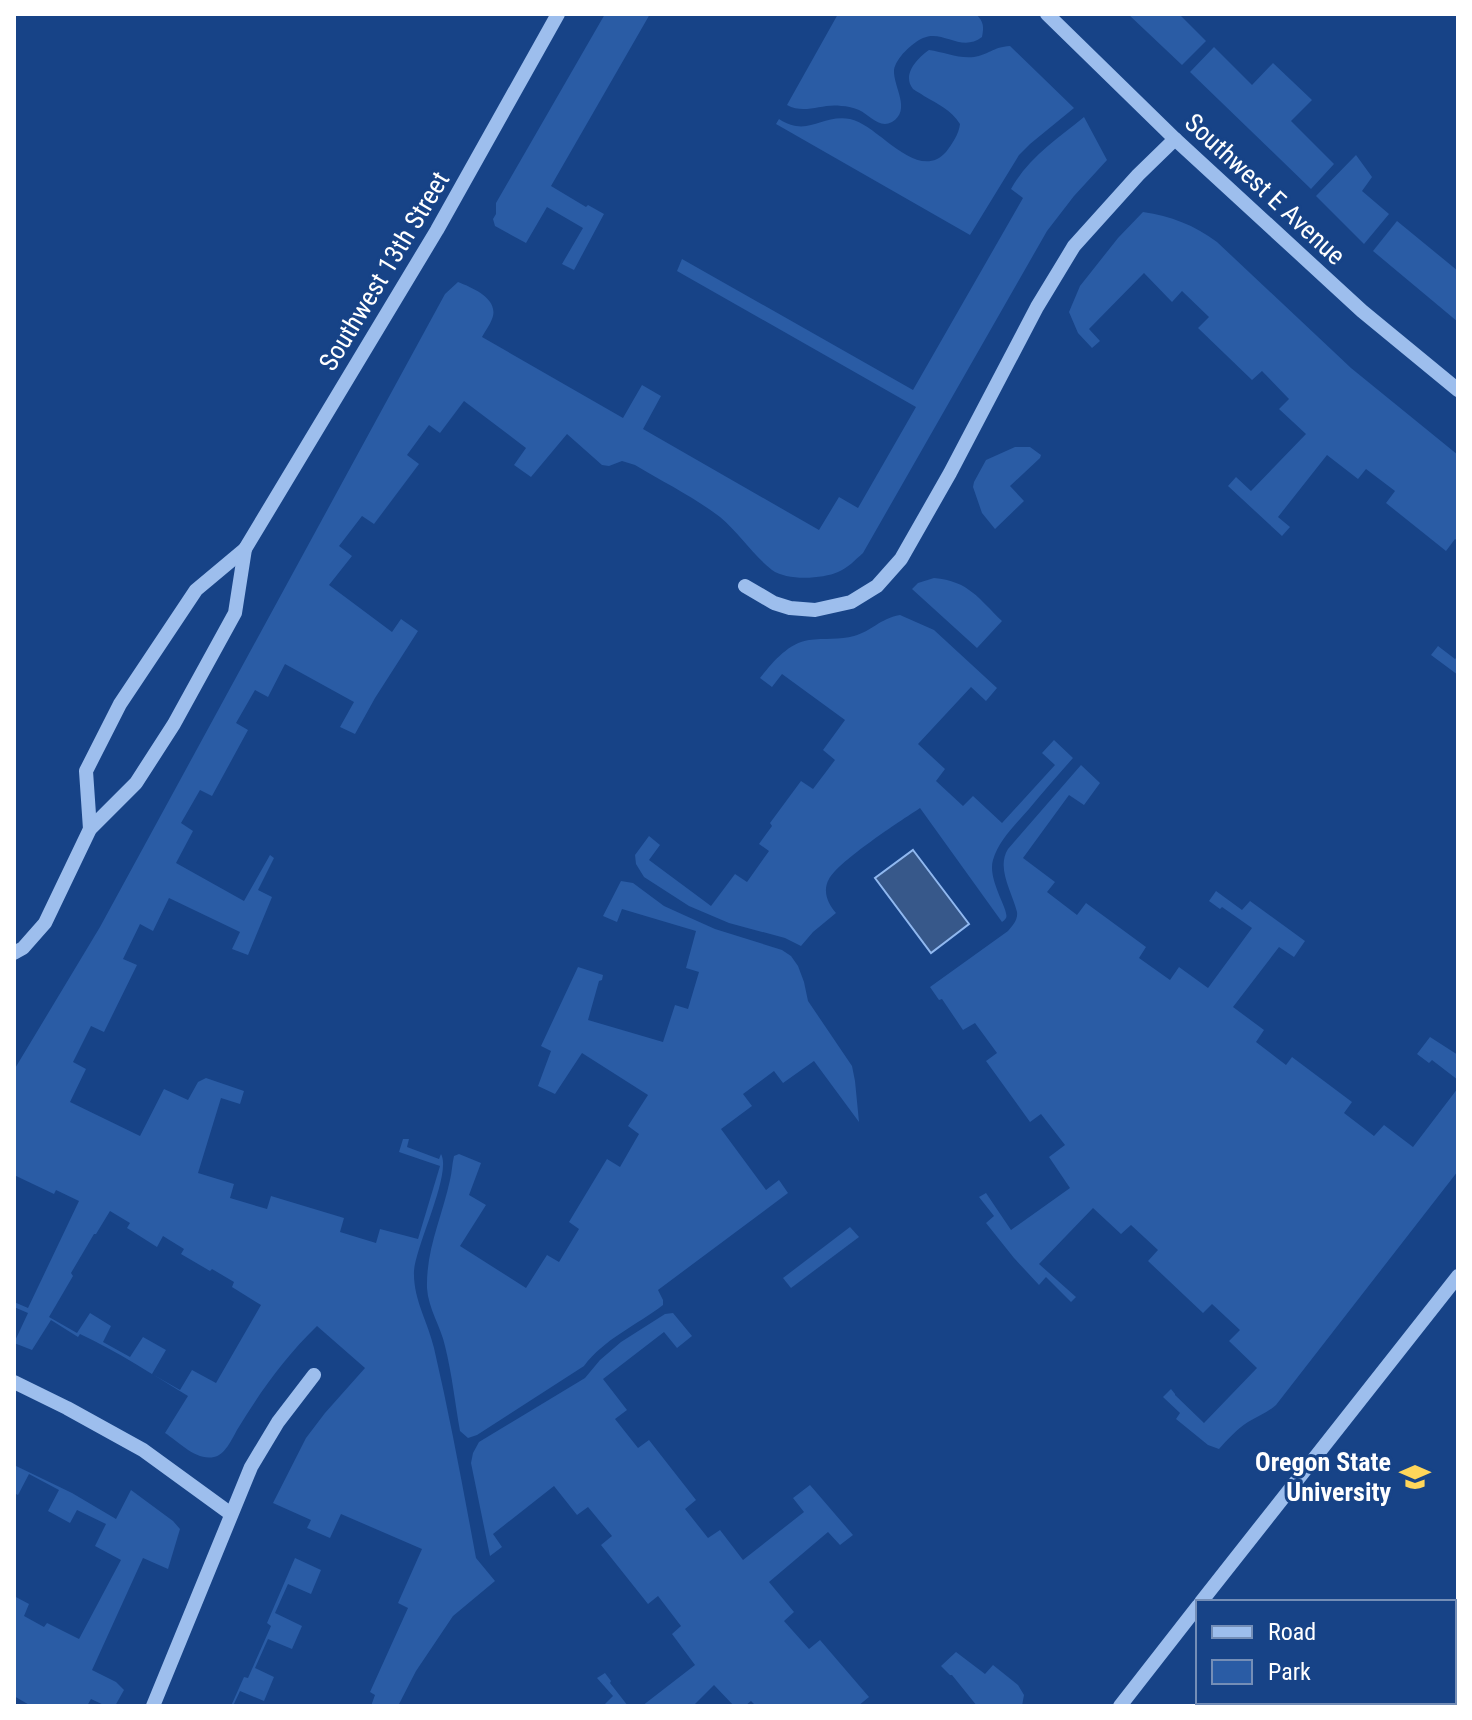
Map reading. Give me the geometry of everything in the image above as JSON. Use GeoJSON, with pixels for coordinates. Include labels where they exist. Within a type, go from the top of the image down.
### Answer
{"type":"FeatureCollection","features":[{"type":"Feature","properties":{"kind":"street","name":"Southwest 13th Street"},"geometry":{"type":"LineString","coordinates":[[90,829],[86,771],[120,704],[196,590],[245,549],[422,255],[558,14]]}},
{"type":"Feature","properties":{"kind":"street","name":"Southwest E Avenue"},"geometry":{"type":"LineString","coordinates":[[1047,14],[1175,139],[1362,311],[1458,390]]}},
{"type":"Feature","properties":{"kind":"street"},"geometry":{"type":"LineString","coordinates":[[745,586],[774,603],[815,610],[851,602],[877,586],[901,559],[1037,307],[1074,246],[1175,139]]}},
{"type":"Feature","properties":{"kind":"street","name":"Southwest 13th Street"},"geometry":{"type":"LineString","coordinates":[[14,953],[23,948],[45,923],[90,829],[136,783],[174,724],[235,613],[245,549]]}},
{"type":"Feature","properties":{"kind":"street"},"geometry":{"type":"LineString","coordinates":[[1203,1600],[1458,1276]]}},
{"type":"Feature","properties":{"kind":"street"},"geometry":{"type":"LineString","coordinates":[[153,1706],[251,1467],[278,1422],[314,1375]]}},
{"type":"Feature","properties":{"kind":"street"},"geometry":{"type":"LineString","coordinates":[[14,1382],[143,1450],[231,1514]]}},
{"type":"Feature","properties":{"kind":"street"},"geometry":{"type":"LineString","coordinates":[[1120,1706],[1196,1609]]}},
{"type":"Feature","properties":{"kind":"green space"},"geometry":{"type":"Polygon","coordinates":[[[605,14],[650,14],[551,186],[604,214],[574,270],[562,264],[583,228],[547,207],[526,243],[495,226],[493,219],[496,203],[605,14]]]}},
{"type":"Feature","properties":{"kind":"green space"},"geometry":{"type":"Polygon","coordinates":[[[838,14],[976,14],[982,22],[983,33],[982,37],[967,43],[930,36],[905,51],[894,70],[901,111],[887,124],[846,106],[800,109],[787,105],[838,14]]]}},
{"type":"Feature","properties":{"kind":"green space"},"geometry":{"type":"Polygon","coordinates":[[[1128,14],[1179,14],[1206,41],[1182,65],[1128,14]]]}},
{"type":"Feature","properties":{"kind":"green space"},"geometry":{"type":"Polygon","coordinates":[[[1010,46],[1074,108],[1019,155],[970,235],[776,124],[779,119],[789,124],[807,126],[840,118],[850,119],[861,123],[910,157],[923,161],[935,160],[951,146],[960,124],[944,108],[913,89],[909,78],[913,66],[929,50],[968,57],[1010,46]]]}},
{"type":"Feature","properties":{"kind":"green space"},"geometry":{"type":"Polygon","coordinates":[[[1214,47],[1252,85],[1273,63],[1312,100],[1291,121],[1334,164],[1311,189],[1190,72],[1214,47]]]}},
{"type":"Feature","properties":{"kind":"green space"},"geometry":{"type":"Polygon","coordinates":[[[1084,117],[1107,160],[1047,231],[863,553],[842,570],[814,577],[778,574],[720,517],[700,503],[635,465],[622,461],[602,465],[567,434],[531,477],[514,465],[526,448],[464,401],[440,433],[429,425],[407,455],[419,464],[374,524],[362,516],[339,546],[352,556],[329,585],[392,632],[401,619],[418,631],[355,734],[340,727],[354,702],[285,664],[268,697],[255,690],[236,723],[248,730],[212,796],[200,790],[181,823],[193,831],[176,863],[244,901],[270,855],[274,858],[258,890],[272,897],[248,955],[232,949],[240,932],[169,898],[153,931],[140,924],[123,959],[137,965],[104,1032],[91,1026],[73,1062],[86,1069],[70,1102],[140,1136],[164,1089],[188,1100],[198,1082],[206,1078],[244,1091],[240,1104],[221,1098],[198,1173],[234,1184],[230,1198],[267,1209],[271,1196],[344,1218],[340,1232],[376,1243],[380,1229],[418,1239],[440,1166],[399,1152],[403,1139],[409,1139],[407,1147],[439,1159],[441,1154],[442,1177],[416,1259],[414,1281],[440,1374],[476,1558],[495,1581],[453,1616],[416,1671],[398,1706],[371,1706],[375,1695],[370,1692],[408,1608],[398,1603],[422,1549],[341,1514],[330,1538],[307,1528],[311,1520],[273,1503],[306,1438],[365,1368],[317,1326],[274,1375],[222,1453],[207,1457],[188,1450],[165,1433],[188,1396],[153,1374],[180,1390],[192,1370],[216,1383],[261,1305],[232,1287],[234,1282],[181,1254],[184,1249],[163,1236],[157,1247],[127,1228],[130,1223],[110,1211],[71,1273],[73,1276],[49,1317],[77,1333],[90,1313],[111,1326],[103,1342],[130,1357],[143,1337],[166,1350],[152,1374],[51,1320],[32,1350],[14,1343],[28,1313],[14,1307],[14,1302],[28,1308],[79,1201],[56,1190],[54,1194],[14,1175],[14,1070],[100,927],[445,294],[458,282],[484,295],[492,306],[492,319],[482,337],[623,418],[642,385],[661,396],[643,429],[819,530],[839,497],[858,508],[916,407],[677,271],[682,259],[913,390],[1023,198],[1011,189],[1034,158],[1084,117]]]}},
{"type":"Feature","properties":{"kind":"green space"},"geometry":{"type":"Polygon","coordinates":[[[1356,155],[1372,177],[1362,191],[1389,214],[1364,244],[1316,196],[1356,155]]]}},
{"type":"Feature","properties":{"kind":"green space"},"geometry":{"type":"Polygon","coordinates":[[[1143,212],[1182,222],[1217,242],[1351,368],[1458,455],[1458,541],[1455,539],[1446,551],[1386,503],[1395,491],[1366,469],[1358,479],[1327,455],[1278,517],[1290,527],[1282,536],[1228,486],[1236,477],[1251,491],[1306,434],[1279,409],[1289,399],[1262,371],[1252,380],[1198,328],[1209,317],[1182,291],[1172,302],[1144,273],[1089,329],[1100,341],[1092,348],[1078,333],[1069,312],[1080,286],[1143,212]]]}},
{"type":"Feature","properties":{"kind":"green space"},"geometry":{"type":"Polygon","coordinates":[[[1397,221],[1458,271],[1458,322],[1373,251],[1397,221]]]}},
{"type":"Feature","properties":{"kind":"green space"},"geometry":{"type":"Polygon","coordinates":[[[1015,447],[1030,447],[1041,455],[1010,486],[1024,501],[995,529],[982,513],[974,482],[986,460],[1015,447]]]}},
{"type":"Feature","properties":{"kind":"green space"},"geometry":{"type":"Polygon","coordinates":[[[934,578],[965,587],[1002,621],[977,648],[912,589],[918,583],[934,578]]]}},
{"type":"Feature","properties":{"kind":"green space"},"geometry":{"type":"Polygon","coordinates":[[[900,615],[934,630],[997,688],[986,701],[971,687],[918,744],[945,769],[936,781],[963,806],[973,796],[1002,823],[1055,765],[1042,753],[1054,740],[1073,758],[1008,833],[993,860],[993,877],[1006,914],[1005,920],[1002,922],[920,808],[835,871],[829,879],[826,893],[836,913],[801,946],[785,938],[729,923],[689,906],[644,877],[636,864],[635,855],[649,836],[660,845],[649,860],[711,906],[735,874],[747,882],[769,851],[759,844],[772,826],[770,823],[801,781],[813,789],[835,760],[823,750],[845,720],[782,674],[772,687],[760,678],[781,654],[794,645],[809,640],[854,636],[900,615]]]}},
{"type":"Feature","properties":{"kind":"green space"},"geometry":{"type":"Polygon","coordinates":[[[1438,646],[1455,659],[1458,656],[1458,675],[1431,655],[1438,646]]]}},
{"type":"Feature","properties":{"kind":"green space"},"geometry":{"type":"Polygon","coordinates":[[[1081,765],[1100,783],[1084,805],[1069,795],[1023,858],[1055,882],[1047,892],[1077,915],[1086,903],[1146,947],[1139,958],[1170,980],[1179,967],[1208,988],[1252,928],[1209,901],[1216,891],[1242,910],[1250,901],[1305,941],[1294,957],[1279,947],[1233,1007],[1264,1030],[1256,1042],[1286,1065],[1292,1057],[1352,1102],[1344,1113],[1374,1136],[1384,1125],[1413,1147],[1458,1088],[1458,1171],[1276,1405],[1244,1425],[1219,1449],[1208,1445],[1176,1419],[1180,1413],[1163,1397],[1171,1389],[1204,1423],[1257,1368],[1229,1341],[1240,1330],[1212,1304],[1203,1313],[1148,1261],[1158,1250],[1131,1225],[1121,1234],[1093,1208],[1039,1264],[1076,1297],[1071,1302],[1046,1277],[1039,1285],[1014,1258],[986,1223],[994,1216],[979,1197],[986,1193],[1011,1230],[1070,1188],[1049,1157],[1065,1145],[1041,1114],[1030,1122],[986,1061],[997,1053],[975,1023],[963,1030],[930,987],[1008,931],[1013,924],[1017,912],[1004,872],[1005,856],[1081,765]]]}},
{"type":"Feature","properties":{"kind":"green space"},"geometry":{"type":"Polygon","coordinates":[[[621,881],[633,883],[664,906],[715,929],[782,950],[791,956],[798,966],[808,1001],[852,1066],[859,1122],[814,1061],[783,1083],[774,1071],[743,1094],[752,1106],[721,1129],[766,1190],[779,1180],[788,1193],[658,1290],[663,1305],[611,1340],[584,1366],[468,1438],[460,1431],[443,1339],[427,1288],[432,1246],[454,1156],[459,1154],[481,1163],[469,1195],[486,1205],[460,1246],[526,1288],[547,1255],[559,1262],[579,1229],[569,1222],[607,1159],[620,1167],[639,1134],[628,1126],[648,1095],[582,1053],[555,1094],[538,1086],[551,1051],[541,1046],[578,967],[603,975],[588,1020],[663,1042],[675,1005],[688,1009],[699,972],[686,968],[696,931],[622,909],[617,922],[603,916],[621,881]]]}},
{"type":"Feature","properties":{"kind":"green space"},"geometry":{"type":"Polygon","coordinates":[[[1430,1037],[1458,1055],[1458,1080],[1432,1060],[1429,1063],[1417,1054],[1430,1037]]]}},
{"type":"Feature","properties":{"kind":"green space"},"geometry":{"type":"Polygon","coordinates":[[[850,1227],[859,1237],[791,1288],[783,1278],[850,1227]]]}},
{"type":"Feature","properties":{"kind":"green space"},"geometry":{"type":"Polygon","coordinates":[[[673,1313],[692,1336],[677,1348],[664,1332],[603,1379],[627,1410],[615,1419],[638,1448],[649,1440],[696,1500],[685,1509],[708,1538],[720,1530],[743,1560],[804,1512],[793,1498],[810,1485],[853,1535],[840,1545],[828,1532],[769,1582],[794,1612],[784,1621],[809,1649],[820,1640],[869,1697],[858,1706],[756,1706],[751,1701],[745,1706],[734,1706],[714,1685],[693,1706],[642,1706],[695,1665],[672,1634],[681,1626],[658,1596],[648,1604],[601,1545],[612,1536],[588,1507],[577,1515],[554,1486],[493,1534],[502,1547],[490,1556],[471,1463],[479,1442],[585,1378],[621,1342],[665,1314],[673,1313]]]}},
{"type":"Feature","properties":{"kind":"green space"},"geometry":{"type":"Polygon","coordinates":[[[14,1465],[116,1519],[131,1490],[180,1529],[168,1569],[143,1558],[92,1670],[116,1682],[124,1690],[115,1706],[106,1706],[91,1699],[87,1706],[31,1706],[14,1696],[14,1596],[29,1604],[24,1616],[44,1627],[47,1623],[79,1639],[121,1560],[95,1546],[106,1524],[77,1510],[70,1523],[48,1511],[59,1490],[29,1474],[18,1495],[14,1493],[14,1465]]]}},
{"type":"Feature","properties":{"kind":"green space"},"geometry":{"type":"Polygon","coordinates":[[[295,1558],[321,1570],[311,1594],[288,1584],[275,1613],[302,1626],[292,1649],[268,1639],[255,1668],[274,1677],[264,1701],[240,1691],[231,1706],[244,1677],[248,1678],[271,1626],[267,1623],[295,1558]]]}},
{"type":"Feature","properties":{"kind":"green space"},"geometry":{"type":"Polygon","coordinates":[[[956,1652],[985,1674],[993,1665],[1018,1685],[1024,1695],[1022,1706],[977,1706],[941,1666],[956,1652]]]}},
{"type":"Feature","properties":{"kind":"green space"},"geometry":{"type":"Polygon","coordinates":[[[605,1673],[628,1706],[606,1706],[613,1696],[597,1678],[605,1673]]]}},
{"type":"Feature","properties":{"kind":"shaded area"},"geometry":{"type":"Polygon","coordinates":[[[913,850],[969,924],[931,953],[875,878],[913,850]]]}},
{"type":"Feature","properties":{"kind":"place","name":"Oregon State University"},"geometry":{"type":"Point","coordinates":[1415,1477]}}]}
